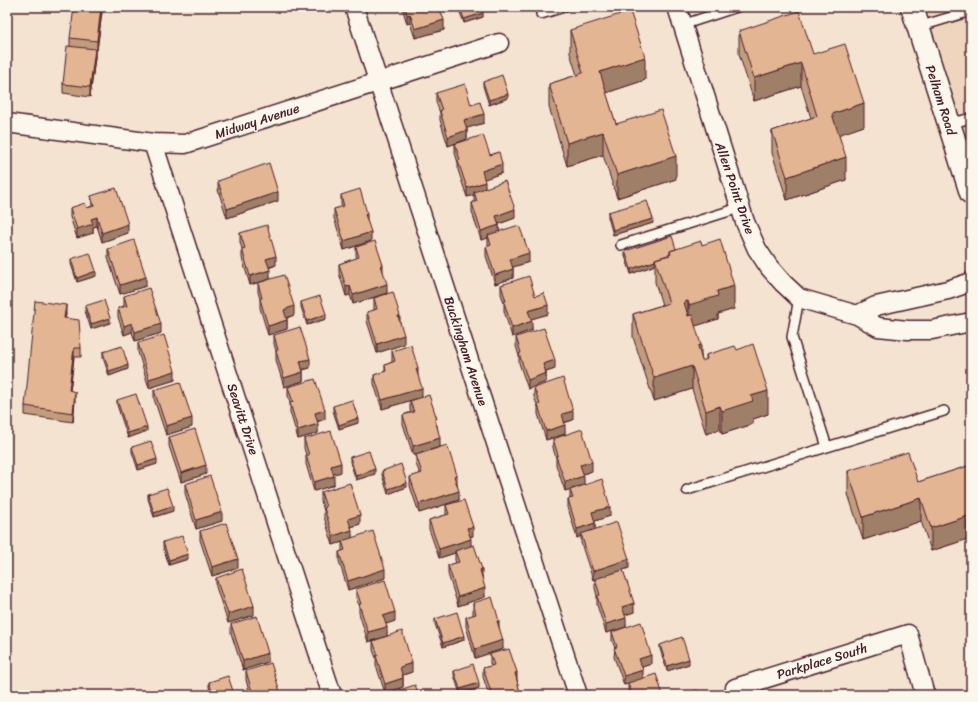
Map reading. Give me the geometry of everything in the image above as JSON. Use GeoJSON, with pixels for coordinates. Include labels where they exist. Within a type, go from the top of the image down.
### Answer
{"type":"FeatureCollection","features":[{"type":"Feature","properties":{"kind":"main road","name":"Pelham Road"},"geometry":{"type":"LineString","coordinates":[[915,17],[971,193]]}},
{"type":"Feature","properties":{"kind":"street","name":"Buckingham Avenue"},"geometry":{"type":"LineString","coordinates":[[354,7],[578,695]]}},
{"type":"Feature","properties":{"kind":"street","name":"Allen Point Drive"},"geometry":{"type":"LineString","coordinates":[[677,7],[739,208],[757,249],[783,283],[799,298],[856,315],[878,327],[908,330],[932,330],[971,322]]}},
{"type":"Feature","properties":{"kind":"street","name":"Midway Avenue"},"geometry":{"type":"LineString","coordinates":[[7,123],[153,143],[185,144],[499,43]]}},
{"type":"Feature","properties":{"kind":"street","name":"Seavitt Drive"},"geometry":{"type":"LineString","coordinates":[[153,143],[332,695]]}},
{"type":"Feature","properties":{"kind":"street"},"geometry":{"type":"LineString","coordinates":[[856,315],[876,306],[948,290],[971,282]]}},
{"type":"Feature","properties":{"kind":"street","name":"Parkplace South"},"geometry":{"type":"LineString","coordinates":[[735,688],[908,634],[925,695]]}},
{"type":"Feature","properties":{"kind":"lane"},"geometry":{"type":"LineString","coordinates":[[541,14],[564,7]]}},
{"type":"Feature","properties":{"kind":"lane"},"geometry":{"type":"LineString","coordinates":[[682,25],[737,7]]}},
{"type":"Feature","properties":{"kind":"lane"},"geometry":{"type":"LineString","coordinates":[[915,17],[971,11]]}},
{"type":"Feature","properties":{"kind":"lane"},"geometry":{"type":"LineString","coordinates":[[949,124],[971,118]]}},
{"type":"Feature","properties":{"kind":"lane"},"geometry":{"type":"LineString","coordinates":[[621,245],[739,208]]}},
{"type":"Feature","properties":{"kind":"lane"},"geometry":{"type":"LineString","coordinates":[[799,298],[792,337],[827,447]]}},
{"type":"Feature","properties":{"kind":"lane"},"geometry":{"type":"LineString","coordinates":[[687,490],[944,411]]}},
{"type":"Feature","properties":{"kind":"shaded area"},"geometry":{"type":"Polygon","coordinates":[[[912,7],[971,7],[971,193],[912,7]]]}},
{"type":"Feature","properties":{"kind":"building"},"geometry":{"type":"Polygon","coordinates":[[[74,7],[101,7],[97,41],[70,38],[74,7]]]}},
{"type":"Feature","properties":{"kind":"building"},"geometry":{"type":"Polygon","coordinates":[[[405,7],[439,7],[444,20],[415,29],[410,14],[407,15],[405,7]]]}},
{"type":"Feature","properties":{"kind":"building"},"geometry":{"type":"Polygon","coordinates":[[[460,7],[481,7],[483,13],[464,19],[460,7]]]}},
{"type":"Feature","properties":{"kind":"building"},"geometry":{"type":"Polygon","coordinates":[[[630,11],[645,57],[600,72],[616,124],[661,110],[676,156],[617,175],[603,132],[567,143],[549,84],[583,73],[570,30],[630,11]]]}},
{"type":"Feature","properties":{"kind":"building"},"geometry":{"type":"Polygon","coordinates":[[[799,11],[813,54],[845,44],[864,103],[832,114],[846,157],[787,177],[772,131],[817,116],[801,63],[754,78],[739,31],[799,11]]]}},
{"type":"Feature","properties":{"kind":"building"},"geometry":{"type":"Polygon","coordinates":[[[67,46],[95,49],[90,87],[63,84],[67,46]]]}},
{"type":"Feature","properties":{"kind":"building"},"geometry":{"type":"Polygon","coordinates":[[[502,75],[508,94],[489,100],[483,82],[502,75]]]}},
{"type":"Feature","properties":{"kind":"building"},"geometry":{"type":"Polygon","coordinates":[[[465,84],[471,105],[480,102],[484,114],[464,120],[467,130],[448,137],[440,111],[442,110],[436,93],[465,84]]]}},
{"type":"Feature","properties":{"kind":"building"},"geometry":{"type":"Polygon","coordinates":[[[483,135],[490,155],[499,152],[502,164],[482,171],[485,182],[467,188],[458,161],[460,160],[455,144],[483,135]]]}},
{"type":"Feature","properties":{"kind":"building"},"geometry":{"type":"Polygon","coordinates":[[[269,163],[278,192],[227,209],[218,181],[269,163]]]}},
{"type":"Feature","properties":{"kind":"building"},"geometry":{"type":"Polygon","coordinates":[[[505,181],[515,209],[496,216],[499,225],[481,231],[472,203],[477,201],[474,192],[505,181]]]}},
{"type":"Feature","properties":{"kind":"building"},"geometry":{"type":"Polygon","coordinates":[[[116,188],[128,224],[102,233],[97,217],[91,219],[93,224],[77,229],[70,208],[85,203],[87,208],[94,206],[91,196],[116,188]]]}},
{"type":"Feature","properties":{"kind":"building"},"geometry":{"type":"Polygon","coordinates":[[[360,189],[367,213],[365,214],[371,232],[344,241],[334,209],[344,206],[341,195],[360,189]]]}},
{"type":"Feature","properties":{"kind":"building"},"geometry":{"type":"Polygon","coordinates":[[[647,201],[653,219],[613,230],[608,212],[647,201]]]}},
{"type":"Feature","properties":{"kind":"building"},"geometry":{"type":"Polygon","coordinates":[[[267,225],[276,256],[266,259],[270,270],[250,276],[242,249],[245,248],[240,233],[267,225]]]}},
{"type":"Feature","properties":{"kind":"building"},"geometry":{"type":"Polygon","coordinates":[[[519,225],[529,253],[510,259],[513,269],[495,275],[486,247],[491,245],[488,235],[519,225]]]}},
{"type":"Feature","properties":{"kind":"building"},"geometry":{"type":"Polygon","coordinates":[[[672,236],[676,249],[670,251],[670,255],[655,259],[655,261],[631,269],[625,251],[672,236]]]}},
{"type":"Feature","properties":{"kind":"building"},"geometry":{"type":"Polygon","coordinates":[[[720,239],[734,286],[717,291],[718,296],[689,305],[688,301],[684,302],[688,316],[692,315],[701,345],[698,346],[702,361],[707,359],[706,355],[735,346],[737,350],[753,344],[768,391],[751,396],[753,401],[722,411],[720,406],[706,411],[692,366],[654,378],[633,314],[669,303],[655,259],[671,254],[670,251],[701,241],[702,245],[720,239]]]}},
{"type":"Feature","properties":{"kind":"building"},"geometry":{"type":"Polygon","coordinates":[[[134,240],[146,277],[120,285],[108,249],[134,240]]]}},
{"type":"Feature","properties":{"kind":"building"},"geometry":{"type":"Polygon","coordinates":[[[375,241],[383,265],[381,265],[387,284],[353,295],[350,286],[346,287],[339,264],[359,257],[356,247],[375,241]]]}},
{"type":"Feature","properties":{"kind":"building"},"geometry":{"type":"Polygon","coordinates":[[[90,253],[96,271],[77,278],[71,259],[90,253]]]}},
{"type":"Feature","properties":{"kind":"building"},"geometry":{"type":"Polygon","coordinates":[[[284,275],[294,306],[284,310],[287,320],[268,326],[260,299],[262,298],[258,283],[284,275]]]}},
{"type":"Feature","properties":{"kind":"building"},"geometry":{"type":"Polygon","coordinates":[[[529,276],[535,296],[544,293],[548,305],[528,311],[532,321],[512,328],[504,302],[506,301],[501,285],[529,276]]]}},
{"type":"Feature","properties":{"kind":"building"},"geometry":{"type":"Polygon","coordinates":[[[149,288],[161,324],[135,332],[132,323],[124,326],[118,308],[127,306],[124,296],[149,288]]]}},
{"type":"Feature","properties":{"kind":"building"},"geometry":{"type":"Polygon","coordinates":[[[393,292],[404,335],[377,344],[367,312],[377,309],[374,298],[393,292]]]}},
{"type":"Feature","properties":{"kind":"building"},"geometry":{"type":"Polygon","coordinates":[[[320,296],[326,314],[307,321],[301,302],[320,296]]]}},
{"type":"Feature","properties":{"kind":"building"},"geometry":{"type":"Polygon","coordinates":[[[104,300],[110,318],[91,324],[85,306],[104,300]]]}},
{"type":"Feature","properties":{"kind":"building"},"geometry":{"type":"Polygon","coordinates":[[[35,301],[66,305],[64,318],[79,320],[81,348],[74,348],[69,390],[75,392],[73,413],[25,406],[35,301]]]}},
{"type":"Feature","properties":{"kind":"building"},"geometry":{"type":"Polygon","coordinates":[[[300,327],[310,359],[300,361],[303,372],[284,378],[276,351],[278,350],[274,335],[300,327]]]}},
{"type":"Feature","properties":{"kind":"building"},"geometry":{"type":"Polygon","coordinates":[[[544,328],[555,360],[543,364],[546,373],[528,380],[519,354],[521,353],[516,337],[544,328]]]}},
{"type":"Feature","properties":{"kind":"building"},"geometry":{"type":"Polygon","coordinates":[[[164,335],[175,371],[149,379],[138,343],[164,335]]]}},
{"type":"Feature","properties":{"kind":"building"},"geometry":{"type":"Polygon","coordinates":[[[411,345],[422,388],[382,400],[374,375],[386,371],[385,365],[395,361],[392,351],[411,345]]]}},
{"type":"Feature","properties":{"kind":"building"},"geometry":{"type":"Polygon","coordinates":[[[122,346],[128,365],[109,371],[103,352],[122,346]]]}},
{"type":"Feature","properties":{"kind":"building"},"geometry":{"type":"Polygon","coordinates":[[[563,378],[573,411],[562,414],[565,425],[546,431],[538,405],[540,404],[534,388],[563,378]]]}},
{"type":"Feature","properties":{"kind":"building"},"geometry":{"type":"Polygon","coordinates":[[[315,379],[325,410],[315,413],[318,424],[298,430],[290,403],[293,402],[288,387],[315,379]]]}},
{"type":"Feature","properties":{"kind":"building"},"geometry":{"type":"Polygon","coordinates":[[[180,382],[192,418],[166,426],[154,390],[180,382]]]}},
{"type":"Feature","properties":{"kind":"building"},"geometry":{"type":"Polygon","coordinates":[[[136,394],[147,427],[128,433],[117,400],[136,394]]]}},
{"type":"Feature","properties":{"kind":"building"},"geometry":{"type":"Polygon","coordinates":[[[429,395],[437,419],[435,419],[440,438],[413,446],[403,415],[414,412],[410,401],[429,395]]]}},
{"type":"Feature","properties":{"kind":"building"},"geometry":{"type":"Polygon","coordinates":[[[352,400],[358,418],[339,425],[333,406],[352,400]]]}},
{"type":"Feature","properties":{"kind":"building"},"geometry":{"type":"Polygon","coordinates":[[[195,429],[206,465],[181,473],[169,437],[195,429]]]}},
{"type":"Feature","properties":{"kind":"building"},"geometry":{"type":"Polygon","coordinates":[[[582,429],[592,462],[580,465],[584,476],[565,482],[556,456],[558,455],[553,439],[582,429]]]}},
{"type":"Feature","properties":{"kind":"building"},"geometry":{"type":"Polygon","coordinates":[[[331,431],[341,463],[331,466],[334,476],[314,482],[306,455],[309,455],[304,439],[331,431]]]}},
{"type":"Feature","properties":{"kind":"building"},"geometry":{"type":"Polygon","coordinates":[[[151,441],[157,459],[138,465],[132,447],[151,441]]]}},
{"type":"Feature","properties":{"kind":"building"},"geometry":{"type":"Polygon","coordinates":[[[447,445],[457,475],[454,476],[459,491],[419,504],[410,477],[422,473],[416,455],[447,445]]]}},
{"type":"Feature","properties":{"kind":"building"},"geometry":{"type":"Polygon","coordinates":[[[369,451],[375,469],[356,476],[350,457],[369,451]]]}},
{"type":"Feature","properties":{"kind":"building"},"geometry":{"type":"Polygon","coordinates":[[[908,452],[918,482],[971,465],[971,515],[931,528],[921,498],[863,517],[848,471],[908,452]]]}},
{"type":"Feature","properties":{"kind":"building"},"geometry":{"type":"Polygon","coordinates":[[[401,464],[407,483],[388,489],[382,471],[401,464]]]}},
{"type":"Feature","properties":{"kind":"building"},"geometry":{"type":"Polygon","coordinates":[[[210,476],[222,512],[196,520],[185,484],[210,476]]]}},
{"type":"Feature","properties":{"kind":"building"},"geometry":{"type":"Polygon","coordinates":[[[602,479],[610,507],[592,512],[595,523],[577,529],[568,499],[573,498],[570,490],[602,479]]]}},
{"type":"Feature","properties":{"kind":"building"},"geometry":{"type":"Polygon","coordinates":[[[350,483],[360,515],[348,519],[352,530],[333,536],[324,508],[326,507],[321,492],[350,483]]]}},
{"type":"Feature","properties":{"kind":"building"},"geometry":{"type":"Polygon","coordinates":[[[167,488],[173,506],[154,513],[148,494],[167,488]]]}},
{"type":"Feature","properties":{"kind":"building"},"geometry":{"type":"Polygon","coordinates":[[[464,500],[473,527],[467,528],[471,539],[439,549],[429,520],[449,514],[446,505],[464,500]]]}},
{"type":"Feature","properties":{"kind":"building"},"geometry":{"type":"Polygon","coordinates":[[[617,522],[629,559],[593,571],[581,534],[617,522]]]}},
{"type":"Feature","properties":{"kind":"building"},"geometry":{"type":"Polygon","coordinates":[[[226,523],[238,559],[212,567],[200,531],[226,523]]]}},
{"type":"Feature","properties":{"kind":"building"},"geometry":{"type":"Polygon","coordinates":[[[373,531],[385,569],[348,581],[339,552],[345,550],[342,541],[373,531]]]}},
{"type":"Feature","properties":{"kind":"building"},"geometry":{"type":"Polygon","coordinates":[[[182,536],[188,554],[169,560],[163,542],[182,536]]]}},
{"type":"Feature","properties":{"kind":"building"},"geometry":{"type":"Polygon","coordinates":[[[474,545],[482,569],[480,570],[485,588],[458,597],[448,565],[459,562],[455,551],[474,545]]]}},
{"type":"Feature","properties":{"kind":"building"},"geometry":{"type":"Polygon","coordinates":[[[242,569],[254,606],[228,614],[216,578],[242,569]]]}},
{"type":"Feature","properties":{"kind":"building"},"geometry":{"type":"Polygon","coordinates":[[[623,570],[634,603],[622,607],[626,618],[606,624],[597,596],[600,595],[595,579],[623,570]]]}},
{"type":"Feature","properties":{"kind":"building"},"geometry":{"type":"Polygon","coordinates":[[[385,580],[395,612],[383,616],[387,627],[368,632],[356,589],[385,580]]]}},
{"type":"Feature","properties":{"kind":"building"},"geometry":{"type":"Polygon","coordinates":[[[492,597],[503,640],[475,649],[466,617],[476,614],[473,603],[492,597]]]}},
{"type":"Feature","properties":{"kind":"building"},"geometry":{"type":"Polygon","coordinates":[[[457,612],[464,636],[443,643],[435,619],[457,612]]]}},
{"type":"Feature","properties":{"kind":"building"},"geometry":{"type":"Polygon","coordinates":[[[257,616],[268,653],[243,661],[231,624],[257,616]]]}},
{"type":"Feature","properties":{"kind":"building"},"geometry":{"type":"Polygon","coordinates":[[[641,622],[651,655],[639,659],[643,670],[624,676],[614,648],[617,647],[612,632],[641,622]]]}},
{"type":"Feature","properties":{"kind":"building"},"geometry":{"type":"Polygon","coordinates":[[[402,631],[412,663],[400,667],[403,678],[385,684],[373,641],[402,631]]]}},
{"type":"Feature","properties":{"kind":"building"},"geometry":{"type":"Polygon","coordinates":[[[682,637],[689,659],[667,666],[660,645],[682,637]]]}},
{"type":"Feature","properties":{"kind":"building"},"geometry":{"type":"Polygon","coordinates":[[[509,649],[517,672],[515,673],[520,692],[509,695],[492,695],[483,668],[494,665],[490,654],[509,649]]]}},
{"type":"Feature","properties":{"kind":"building"},"geometry":{"type":"Polygon","coordinates":[[[271,663],[281,695],[253,695],[246,671],[271,663]]]}},
{"type":"Feature","properties":{"kind":"building"},"geometry":{"type":"Polygon","coordinates":[[[473,664],[479,683],[460,689],[454,671],[473,664]]]}},
{"type":"Feature","properties":{"kind":"building"},"geometry":{"type":"Polygon","coordinates":[[[656,674],[663,695],[632,695],[628,683],[656,674]]]}},
{"type":"Feature","properties":{"kind":"building"},"geometry":{"type":"Polygon","coordinates":[[[228,676],[234,694],[213,695],[209,682],[228,676]]]}},
{"type":"Feature","properties":{"kind":"building"},"geometry":{"type":"Polygon","coordinates":[[[415,685],[419,695],[387,695],[387,694],[415,685]]]}},
{"type":"Feature","properties":{"kind":"building"},"geometry":{"type":"Polygon","coordinates":[[[697,690],[699,695],[682,695],[697,690]]]}}]}
